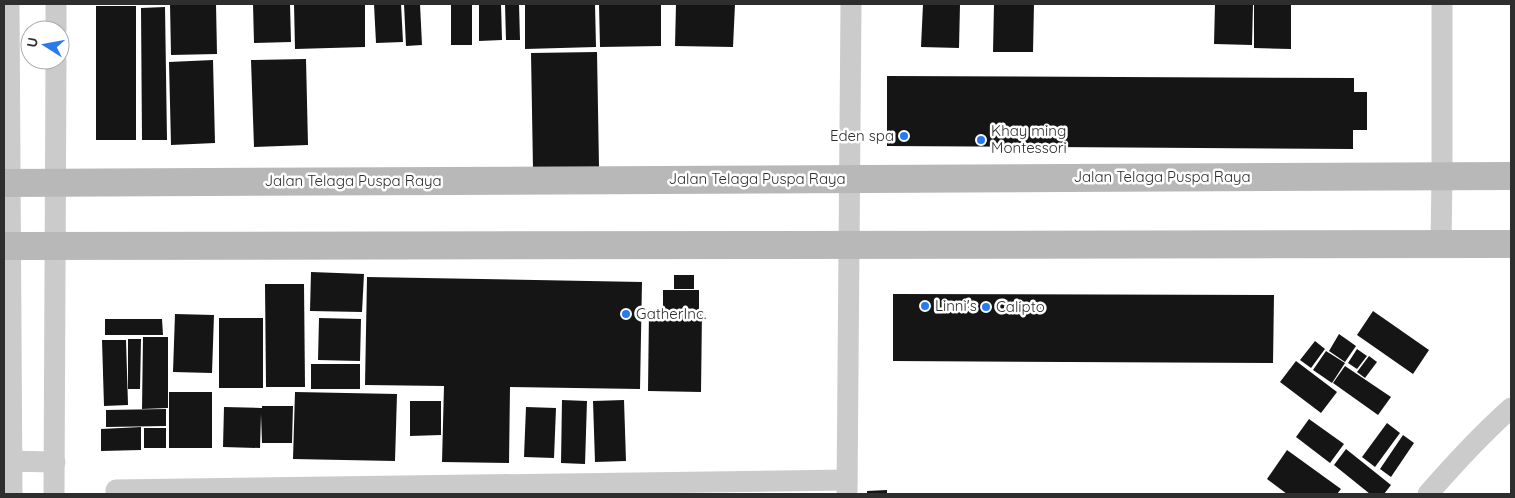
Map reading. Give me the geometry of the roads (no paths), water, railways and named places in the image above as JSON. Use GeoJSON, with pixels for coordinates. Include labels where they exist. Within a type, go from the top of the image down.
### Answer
{"type":"FeatureCollection","features":[{"type":"Feature","properties":{"kind":"main road","name":"Jalan Telaga Puspa Raya"},"geometry":{"type":"LineString","coordinates":[[7,183],[1511,176]]}},
{"type":"Feature","properties":{"kind":"main road"},"geometry":{"type":"LineString","coordinates":[[7,246],[1511,244]]}},
{"type":"Feature","properties":{"kind":"street"},"geometry":{"type":"LineString","coordinates":[[9,4],[7,461],[12,494]]}},
{"type":"Feature","properties":{"kind":"street"},"geometry":{"type":"LineString","coordinates":[[56,4],[56,20]]}},
{"type":"Feature","properties":{"kind":"street"},"geometry":{"type":"LineString","coordinates":[[116,492],[847,487],[851,4]]}},
{"type":"Feature","properties":{"kind":"street"},"geometry":{"type":"LineString","coordinates":[[1441,244],[1442,4]]}},
{"type":"Feature","properties":{"kind":"street"},"geometry":{"type":"LineString","coordinates":[[54,494],[56,70]]}},
{"type":"Feature","properties":{"kind":"street"},"geometry":{"type":"LineString","coordinates":[[1428,494],[1477,440],[1511,408]]}},
{"type":"Feature","properties":{"kind":"street"},"geometry":{"type":"LineString","coordinates":[[7,461],[55,462]]}},
{"type":"Feature","properties":{"kind":"place","name":"Eden spa"},"geometry":{"type":"Point","coordinates":[904,136]}},
{"type":"Feature","properties":{"kind":"place","name":"Khay ming Montessori"},"geometry":{"type":"Point","coordinates":[981,140]}},
{"type":"Feature","properties":{"kind":"place","name":"Linni's"},"geometry":{"type":"Point","coordinates":[925,306]}},
{"type":"Feature","properties":{"kind":"place","name":"Calipto"},"geometry":{"type":"Point","coordinates":[986,307]}},
{"type":"Feature","properties":{"kind":"place","name":"GatherInc."},"geometry":{"type":"Point","coordinates":[626,314]}}]}
